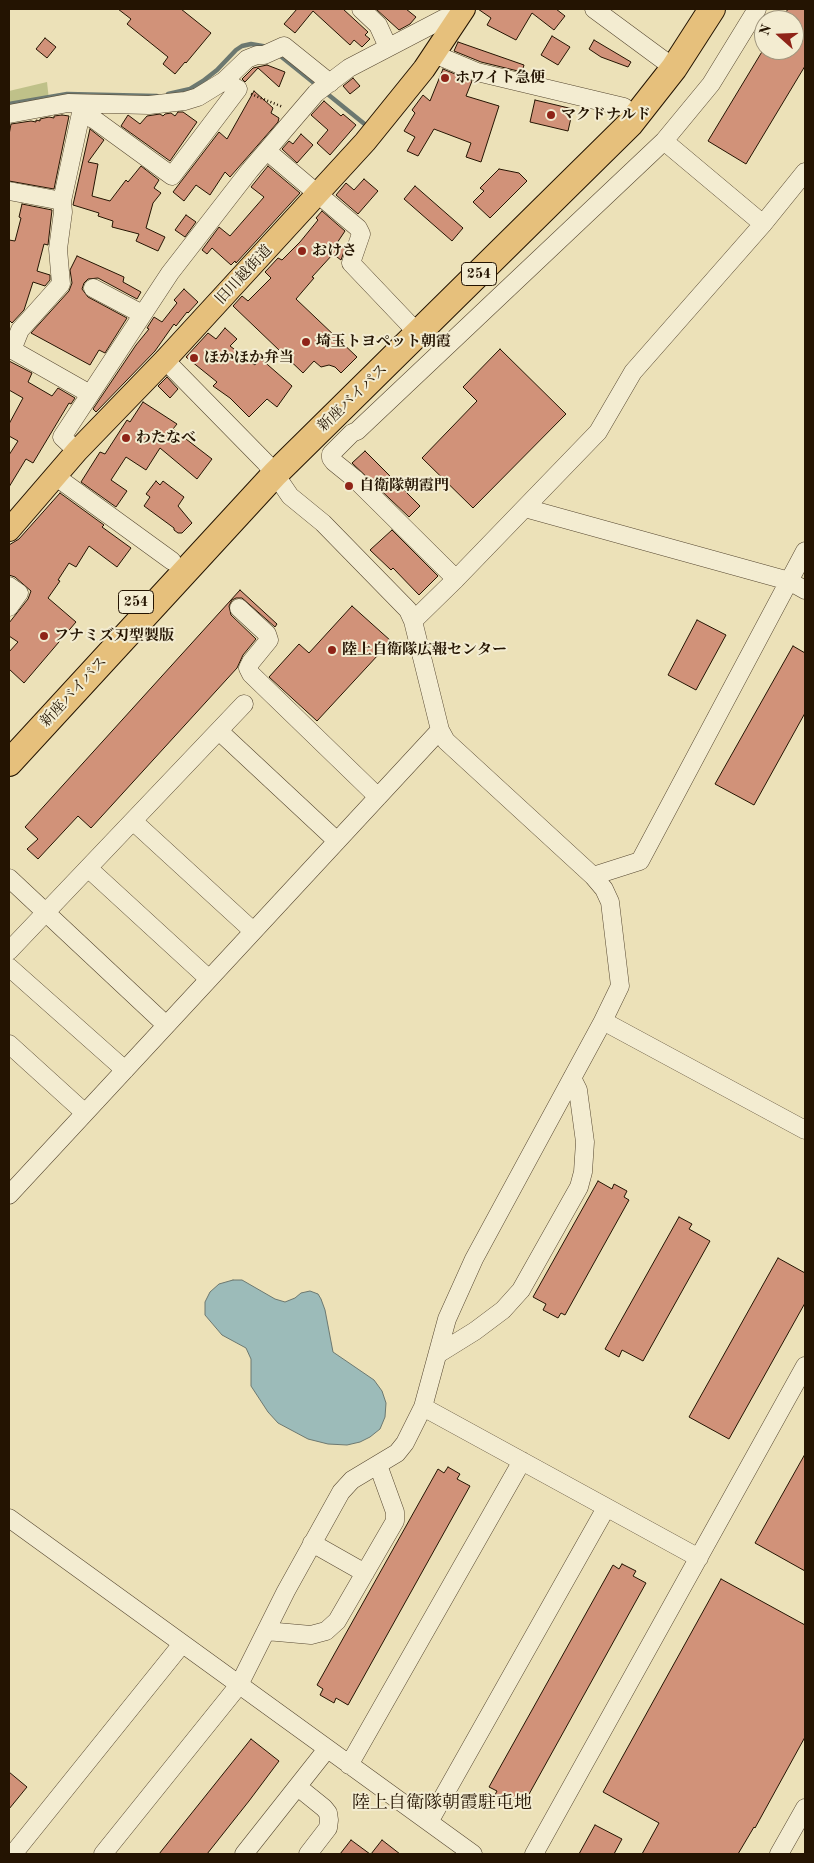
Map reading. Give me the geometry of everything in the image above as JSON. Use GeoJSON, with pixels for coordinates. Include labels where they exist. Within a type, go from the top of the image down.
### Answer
{"type":"FeatureCollection","features":[{"type":"Feature","properties":{"kind":"highway","name":"新座バイパス"},"geometry":{"type":"LineString","coordinates":[[9,745],[172,561],[609,147],[630,124],[667,62],[691,9]]}},
{"type":"Feature","properties":{"kind":"highway","name":"新座バイパス"},"geometry":{"type":"LineString","coordinates":[[9,763],[270,468],[409,324],[599,134],[667,62],[712,9]]}},
{"type":"Feature","properties":{"kind":"main road","name":"旧川越街道"},"geometry":{"type":"LineString","coordinates":[[9,530],[55,476],[318,194],[392,110],[462,13]]}},
{"type":"Feature","properties":{"kind":"street"},"geometry":{"type":"LineString","coordinates":[[362,9],[378,25],[388,47]]}},
{"type":"Feature","properties":{"kind":"street"},"geometry":{"type":"LineString","coordinates":[[594,9],[667,62]]}},
{"type":"Feature","properties":{"kind":"street"},"geometry":{"type":"LineString","coordinates":[[456,579],[355,479],[334,462],[331,454],[352,433],[358,432],[664,141],[711,84],[757,9]]}},
{"type":"Feature","properties":{"kind":"street"},"geometry":{"type":"LineString","coordinates":[[78,451],[62,437],[170,273],[250,170],[324,87],[349,68],[443,19],[462,13]]}},
{"type":"Feature","properties":{"kind":"street"},"geometry":{"type":"LineString","coordinates":[[90,394],[10,349],[20,330],[61,284],[58,248],[63,212],[62,201],[81,113],[95,120],[172,176],[247,59],[284,46],[324,87]]}},
{"type":"Feature","properties":{"kind":"street"},"geometry":{"type":"LineString","coordinates":[[434,54],[477,72],[624,107]]}},
{"type":"Feature","properties":{"kind":"street"},"geometry":{"type":"LineString","coordinates":[[9,114],[68,103],[149,105],[185,102],[231,85]]}},
{"type":"Feature","properties":{"kind":"street"},"geometry":{"type":"LineString","coordinates":[[664,141],[763,224]]}},
{"type":"Feature","properties":{"kind":"street"},"geometry":{"type":"LineString","coordinates":[[266,152],[358,228],[361,234],[351,263],[409,324]]}},
{"type":"Feature","properties":{"kind":"street"},"geometry":{"type":"LineString","coordinates":[[413,621],[598,432],[633,372],[763,224],[805,172]]}},
{"type":"Feature","properties":{"kind":"street"},"geometry":{"type":"LineString","coordinates":[[9,191],[62,201]]}},
{"type":"Feature","properties":{"kind":"street"},"geometry":{"type":"LineString","coordinates":[[93,288],[142,314]]}},
{"type":"Feature","properties":{"kind":"street"},"geometry":{"type":"LineString","coordinates":[[103,1854],[239,1685],[312,1543],[341,1492],[352,1480],[397,1453],[405,1444],[423,1407],[447,1319],[474,1259],[603,1021],[620,986],[610,902],[604,889],[593,876],[446,741],[440,730],[413,621],[408,610],[329,529],[290,496],[270,468],[165,360]]}},
{"type":"Feature","properties":{"kind":"street"},"geometry":{"type":"LineString","coordinates":[[55,476],[172,561]]}},
{"type":"Feature","properties":{"kind":"street"},"geometry":{"type":"LineString","coordinates":[[525,508],[789,581],[805,590]]}},
{"type":"Feature","properties":{"kind":"street"},"geometry":{"type":"LineString","coordinates":[[593,876],[640,861],[805,551]]}},
{"type":"Feature","properties":{"kind":"street"},"geometry":{"type":"LineString","coordinates":[[9,586],[19,593],[9,607]]}},
{"type":"Feature","properties":{"kind":"street"},"geometry":{"type":"LineString","coordinates":[[239,608],[267,634],[269,640],[251,662],[248,668],[251,674],[378,797]]}},
{"type":"Feature","properties":{"kind":"street"},"geometry":{"type":"LineString","coordinates":[[9,951],[244,704]]}},
{"type":"Feature","properties":{"kind":"street"},"geometry":{"type":"LineString","coordinates":[[9,1195],[440,730]]}},
{"type":"Feature","properties":{"kind":"street"},"geometry":{"type":"LineString","coordinates":[[218,731],[337,841]]}},
{"type":"Feature","properties":{"kind":"street"},"geometry":{"type":"LineString","coordinates":[[133,821],[253,931]]}},
{"type":"Feature","properties":{"kind":"street"},"geometry":{"type":"LineString","coordinates":[[88,868],[209,980]]}},
{"type":"Feature","properties":{"kind":"street"},"geometry":{"type":"LineString","coordinates":[[9,878],[166,1025]]}},
{"type":"Feature","properties":{"kind":"street"},"geometry":{"type":"LineString","coordinates":[[9,966],[125,1070]]}},
{"type":"Feature","properties":{"kind":"street"},"geometry":{"type":"LineString","coordinates":[[603,1021],[805,1130]]}},
{"type":"Feature","properties":{"kind":"street"},"geometry":{"type":"LineString","coordinates":[[9,1044],[85,1113]]}},
{"type":"Feature","properties":{"kind":"street"},"geometry":{"type":"LineString","coordinates":[[438,1354],[475,1331],[503,1310],[521,1290],[579,1187],[584,1172],[586,1142],[578,1090],[572,1078]]}},
{"type":"Feature","properties":{"kind":"street"},"geometry":{"type":"LineString","coordinates":[[534,1854],[805,1366]]}},
{"type":"Feature","properties":{"kind":"street"},"geometry":{"type":"LineString","coordinates":[[423,1407],[698,1558]]}},
{"type":"Feature","properties":{"kind":"street"},"geometry":{"type":"LineString","coordinates":[[349,1765],[522,1461]]}},
{"type":"Feature","properties":{"kind":"street"},"geometry":{"type":"LineString","coordinates":[[266,1631],[311,1635],[326,1631],[337,1621],[395,1521],[395,1512],[378,1465]]}},
{"type":"Feature","properties":{"kind":"street"},"geometry":{"type":"LineString","coordinates":[[429,1822],[606,1508]]}},
{"type":"Feature","properties":{"kind":"street"},"geometry":{"type":"LineString","coordinates":[[9,1518],[474,1854]]}},
{"type":"Feature","properties":{"kind":"street"},"geometry":{"type":"LineString","coordinates":[[312,1543],[365,1573]]}},
{"type":"Feature","properties":{"kind":"street"},"geometry":{"type":"LineString","coordinates":[[13,1854],[182,1644]]}},
{"type":"Feature","properties":{"kind":"street"},"geometry":{"type":"LineString","coordinates":[[244,1854],[327,1749]]}},
{"type":"Feature","properties":{"kind":"street"},"geometry":{"type":"LineString","coordinates":[[298,1787],[328,1813],[328,1828],[308,1854]]}},
{"type":"Feature","properties":{"kind":"street"},"geometry":{"type":"LineString","coordinates":[[779,1854],[805,1808]]}},
{"type":"Feature","properties":{"kind":"path"},"geometry":{"type":"LineString","coordinates":[[231,85],[300,114]]}},
{"type":"Feature","properties":{"kind":"green space"},"geometry":{"type":"Polygon","coordinates":[[[47,82],[49,100],[9,110],[9,91],[47,82]]]}},
{"type":"Feature","properties":{"kind":"water"},"geometry":{"type":"Polygon","coordinates":[[[233,1280],[242,1280],[275,1299],[285,1302],[301,1293],[310,1291],[318,1294],[325,1310],[333,1352],[374,1380],[382,1391],[386,1403],[385,1417],[380,1429],[360,1442],[347,1445],[328,1444],[308,1439],[278,1423],[268,1412],[251,1386],[251,1359],[246,1348],[222,1335],[205,1315],[205,1302],[210,1292],[219,1284],[233,1280]]]}},
{"type":"Feature","properties":{"kind":"building"},"geometry":{"type":"Polygon","coordinates":[[[118,9],[181,9],[211,33],[175,74],[163,64],[168,57],[127,24],[131,19],[118,9]]]}},
{"type":"Feature","properties":{"kind":"building"},"geometry":{"type":"Polygon","coordinates":[[[297,9],[343,9],[368,32],[365,35],[370,39],[362,47],[354,40],[350,45],[313,11],[295,33],[284,24],[297,9]]]}},
{"type":"Feature","properties":{"kind":"building"},"geometry":{"type":"Polygon","coordinates":[[[376,9],[406,9],[416,17],[410,24],[399,30],[376,9]]]}},
{"type":"Feature","properties":{"kind":"building"},"geometry":{"type":"Polygon","coordinates":[[[478,9],[556,9],[565,16],[554,30],[532,13],[516,40],[487,25],[491,18],[478,9]]]}},
{"type":"Feature","properties":{"kind":"building"},"geometry":{"type":"Polygon","coordinates":[[[805,9],[805,66],[746,164],[708,141],[757,60],[804,60],[804,10],[787,10],[805,9]]]}},
{"type":"Feature","properties":{"kind":"building"},"geometry":{"type":"Polygon","coordinates":[[[552,36],[570,47],[558,65],[541,55],[552,36]]]}},
{"type":"Feature","properties":{"kind":"building"},"geometry":{"type":"Polygon","coordinates":[[[45,38],[56,47],[47,58],[36,49],[45,38]]]}},
{"type":"Feature","properties":{"kind":"building"},"geometry":{"type":"Polygon","coordinates":[[[594,40],[631,62],[628,67],[601,57],[589,49],[594,40]]]}},
{"type":"Feature","properties":{"kind":"building"},"geometry":{"type":"Polygon","coordinates":[[[458,42],[524,65],[522,72],[481,62],[454,51],[458,42]]]}},
{"type":"Feature","properties":{"kind":"building"},"geometry":{"type":"Polygon","coordinates":[[[267,65],[285,72],[279,87],[258,68],[245,82],[242,79],[253,68],[267,65]]]}},
{"type":"Feature","properties":{"kind":"building"},"geometry":{"type":"Polygon","coordinates":[[[443,69],[472,81],[466,96],[499,106],[481,162],[466,157],[471,143],[434,129],[418,156],[407,151],[415,137],[404,131],[415,113],[412,110],[423,95],[430,101],[443,69]]]}},
{"type":"Feature","properties":{"kind":"building"},"geometry":{"type":"Polygon","coordinates":[[[353,78],[360,86],[350,94],[343,86],[353,78]]]}},
{"type":"Feature","properties":{"kind":"building"},"geometry":{"type":"Polygon","coordinates":[[[254,91],[273,108],[271,113],[279,118],[278,122],[230,177],[225,172],[210,195],[196,185],[184,201],[173,192],[219,132],[227,139],[254,91]]]}},
{"type":"Feature","properties":{"kind":"building","name":"マクドナルド"},"geometry":{"type":"Polygon","coordinates":[[[535,100],[573,109],[568,131],[530,122],[535,100]]]}},
{"type":"Feature","properties":{"kind":"building"},"geometry":{"type":"Polygon","coordinates":[[[324,101],[341,116],[343,114],[356,125],[330,155],[317,143],[328,130],[311,115],[324,101]]]}},
{"type":"Feature","properties":{"kind":"building"},"geometry":{"type":"Polygon","coordinates":[[[178,112],[183,112],[197,122],[170,161],[121,126],[128,115],[140,124],[147,116],[160,114],[163,116],[171,113],[175,116],[178,112]]]}},
{"type":"Feature","properties":{"kind":"building"},"geometry":{"type":"Polygon","coordinates":[[[54,116],[69,116],[54,189],[9,181],[9,135],[11,124],[36,122],[36,120],[40,121],[40,119],[54,118],[54,116]]]}},
{"type":"Feature","properties":{"kind":"building"},"geometry":{"type":"Polygon","coordinates":[[[90,129],[104,140],[88,162],[98,164],[92,196],[110,201],[126,180],[128,182],[141,166],[159,180],[154,188],[161,193],[153,203],[146,228],[165,237],[158,251],[136,241],[139,234],[112,227],[113,221],[98,216],[99,213],[73,205],[90,129]]]}},
{"type":"Feature","properties":{"kind":"building"},"geometry":{"type":"Polygon","coordinates":[[[301,134],[313,145],[297,163],[282,149],[289,141],[293,144],[301,134]]]}},
{"type":"Feature","properties":{"kind":"building"},"geometry":{"type":"Polygon","coordinates":[[[268,166],[300,193],[236,263],[235,261],[231,265],[212,248],[207,254],[202,250],[219,227],[230,236],[264,197],[251,187],[268,166]]]}},
{"type":"Feature","properties":{"kind":"building"},"geometry":{"type":"Polygon","coordinates":[[[499,169],[519,173],[527,181],[490,218],[473,202],[484,191],[480,188],[499,169]]]}},
{"type":"Feature","properties":{"kind":"building"},"geometry":{"type":"Polygon","coordinates":[[[364,179],[378,191],[358,214],[336,195],[346,183],[354,190],[364,179]]]}},
{"type":"Feature","properties":{"kind":"building"},"geometry":{"type":"Polygon","coordinates":[[[415,186],[463,228],[452,241],[404,199],[415,186]]]}},
{"type":"Feature","properties":{"kind":"building"},"geometry":{"type":"Polygon","coordinates":[[[22,204],[52,210],[48,245],[44,244],[37,271],[50,275],[50,280],[45,286],[33,282],[24,310],[12,323],[9,320],[9,240],[15,241],[21,218],[19,217],[22,204]]]}},
{"type":"Feature","properties":{"kind":"building"},"geometry":{"type":"Polygon","coordinates":[[[322,211],[345,231],[337,243],[345,249],[341,260],[333,254],[312,277],[314,278],[296,299],[357,357],[341,373],[335,367],[329,365],[321,367],[314,361],[303,373],[233,306],[242,296],[248,301],[271,278],[265,272],[278,258],[282,260],[300,242],[318,220],[316,218],[322,211]]]}},
{"type":"Feature","properties":{"kind":"building"},"geometry":{"type":"Polygon","coordinates":[[[186,215],[196,222],[185,237],[175,230],[186,215]]]}},
{"type":"Feature","properties":{"kind":"building"},"geometry":{"type":"Polygon","coordinates":[[[77,256],[124,277],[123,282],[141,292],[137,299],[98,278],[88,279],[84,283],[82,289],[88,297],[127,318],[105,353],[99,350],[90,365],[31,333],[69,291],[72,283],[70,270],[77,256]]]}},
{"type":"Feature","properties":{"kind":"building"},"geometry":{"type":"Polygon","coordinates":[[[184,289],[198,302],[176,326],[174,324],[155,351],[96,412],[93,409],[149,329],[147,328],[154,317],[162,322],[177,303],[174,300],[184,289]]]}},
{"type":"Feature","properties":{"kind":"building"},"geometry":{"type":"Polygon","coordinates":[[[225,328],[237,339],[230,346],[255,365],[260,358],[292,386],[277,407],[267,399],[249,417],[230,398],[213,386],[217,382],[186,357],[208,333],[216,339],[225,328]]]}},
{"type":"Feature","properties":{"kind":"building"},"geometry":{"type":"Polygon","coordinates":[[[500,349],[566,414],[473,508],[422,458],[477,401],[463,387],[500,349]]]}},
{"type":"Feature","properties":{"kind":"building"},"geometry":{"type":"Polygon","coordinates":[[[9,361],[32,373],[28,382],[52,396],[58,388],[75,398],[71,404],[69,403],[33,463],[26,459],[9,487],[9,455],[18,441],[9,436],[9,424],[23,398],[9,390],[9,361]]]}},
{"type":"Feature","properties":{"kind":"building"},"geometry":{"type":"Polygon","coordinates":[[[167,377],[178,389],[170,398],[158,386],[167,377]]]}},
{"type":"Feature","properties":{"kind":"building"},"geometry":{"type":"Polygon","coordinates":[[[143,402],[177,424],[173,429],[212,459],[197,479],[160,448],[146,470],[126,457],[111,480],[127,491],[116,507],[81,482],[100,452],[105,454],[127,420],[130,422],[143,402]]]}},
{"type":"Feature","properties":{"kind":"building"},"geometry":{"type":"Polygon","coordinates":[[[365,451],[420,506],[409,517],[352,463],[365,451]]]}},
{"type":"Feature","properties":{"kind":"building"},"geometry":{"type":"Polygon","coordinates":[[[156,481],[160,485],[163,481],[184,497],[178,506],[192,523],[182,533],[178,533],[144,506],[150,497],[146,494],[156,481]]]}},
{"type":"Feature","properties":{"kind":"building"},"geometry":{"type":"Polygon","coordinates":[[[60,493],[104,525],[102,527],[131,548],[117,567],[89,546],[76,567],[69,563],[58,580],[60,581],[48,598],[76,622],[24,683],[9,669],[9,652],[18,642],[9,636],[9,623],[28,599],[31,591],[15,577],[9,575],[9,545],[19,539],[60,493]]]}},
{"type":"Feature","properties":{"kind":"building"},"geometry":{"type":"Polygon","coordinates":[[[392,530],[438,576],[419,595],[393,568],[391,570],[370,550],[392,530]]]}},
{"type":"Feature","properties":{"kind":"building"},"geometry":{"type":"Polygon","coordinates":[[[240,590],[277,624],[275,627],[242,598],[232,600],[229,606],[231,615],[256,639],[243,655],[237,668],[91,828],[78,816],[38,859],[27,849],[38,839],[25,827],[240,590]]]}},
{"type":"Feature","properties":{"kind":"building"},"geometry":{"type":"Polygon","coordinates":[[[352,606],[391,641],[317,721],[269,677],[299,644],[309,653],[352,606]]]}},
{"type":"Feature","properties":{"kind":"building"},"geometry":{"type":"Polygon","coordinates":[[[697,620],[726,635],[696,690],[668,675],[697,620]]]}},
{"type":"Feature","properties":{"kind":"building"},"geometry":{"type":"Polygon","coordinates":[[[793,646],[805,653],[805,713],[754,805],[715,784],[793,646]]]}},
{"type":"Feature","properties":{"kind":"building"},"geometry":{"type":"Polygon","coordinates":[[[598,1181],[612,1189],[614,1184],[627,1191],[624,1197],[629,1200],[565,1315],[561,1313],[558,1318],[543,1310],[546,1304],[533,1297],[598,1181]]]}},
{"type":"Feature","properties":{"kind":"building"},"geometry":{"type":"Polygon","coordinates":[[[679,1217],[692,1224],[689,1229],[710,1241],[643,1361],[622,1350],[619,1357],[605,1349],[679,1217]]]}},
{"type":"Feature","properties":{"kind":"building"},"geometry":{"type":"Polygon","coordinates":[[[778,1258],[805,1273],[805,1303],[729,1439],[689,1417],[778,1258]]]}},
{"type":"Feature","properties":{"kind":"building"},"geometry":{"type":"Polygon","coordinates":[[[805,1454],[805,1571],[755,1543],[805,1454]]]}},
{"type":"Feature","properties":{"kind":"building"},"geometry":{"type":"Polygon","coordinates":[[[448,1467],[460,1474],[457,1479],[470,1486],[348,1705],[336,1698],[334,1703],[320,1695],[323,1689],[317,1685],[438,1469],[444,1473],[448,1467]]]}},
{"type":"Feature","properties":{"kind":"building"},"geometry":{"type":"Polygon","coordinates":[[[622,1564],[636,1571],[633,1576],[646,1583],[523,1805],[510,1798],[508,1802],[495,1795],[497,1791],[489,1787],[613,1565],[619,1569],[622,1564]]]}},
{"type":"Feature","properties":{"kind":"building"},"geometry":{"type":"Polygon","coordinates":[[[721,1579],[805,1625],[805,1737],[755,1828],[738,1854],[642,1854],[659,1823],[603,1792],[721,1579]]]}},
{"type":"Feature","properties":{"kind":"building"},"geometry":{"type":"Polygon","coordinates":[[[251,1739],[279,1761],[207,1854],[159,1854],[251,1739]]]}},
{"type":"Feature","properties":{"kind":"building"},"geometry":{"type":"Polygon","coordinates":[[[9,1772],[27,1787],[9,1809],[9,1772]]]}},
{"type":"Feature","properties":{"kind":"building"},"geometry":{"type":"Polygon","coordinates":[[[595,1825],[622,1839],[614,1854],[579,1854],[595,1825]]]}},
{"type":"Feature","properties":{"kind":"building"},"geometry":{"type":"Polygon","coordinates":[[[351,1840],[370,1854],[340,1854],[351,1840]]]}},
{"type":"Feature","properties":{"kind":"building"},"geometry":{"type":"Polygon","coordinates":[[[382,1840],[400,1854],[371,1854],[382,1840]]]}},
{"type":"Feature","properties":{"kind":"waterway"},"geometry":{"type":"LineString","coordinates":[[168,94],[190,89],[203,81],[242,46],[251,44],[268,47]]}},
{"type":"Feature","properties":{"kind":"waterway"},"geometry":{"type":"LineString","coordinates":[[278,54],[319,87]]}},
{"type":"Feature","properties":{"kind":"waterway"},"geometry":{"type":"LineString","coordinates":[[325,92],[367,126]]}},
{"type":"Feature","properties":{"kind":"waterway"},"geometry":{"type":"LineString","coordinates":[[9,104],[67,94],[157,96]]}},
{"type":"Feature","properties":{"kind":"place","name":"ホワイト急便"},"geometry":{"type":"Point","coordinates":[445,78]}},
{"type":"Feature","properties":{"kind":"place","name":"マクドナルド"},"geometry":{"type":"Point","coordinates":[551,115]}},
{"type":"Feature","properties":{"kind":"place","name":"おけさ"},"geometry":{"type":"Point","coordinates":[302,251]}},
{"type":"Feature","properties":{"kind":"place","name":"埼玉トヨペット朝霞"},"geometry":{"type":"Point","coordinates":[306,342]}},
{"type":"Feature","properties":{"kind":"place","name":"ほかほか弁当"},"geometry":{"type":"Point","coordinates":[194,358]}},
{"type":"Feature","properties":{"kind":"place","name":"わたなべ"},"geometry":{"type":"Point","coordinates":[126,438]}},
{"type":"Feature","properties":{"kind":"place","name":"自衛隊朝霞門"},"geometry":{"type":"Point","coordinates":[349,486]}},
{"type":"Feature","properties":{"kind":"place","name":"フナミズ刃型製版"},"geometry":{"type":"Point","coordinates":[44,636]}},
{"type":"Feature","properties":{"kind":"place","name":"陸上自衛隊広報センター"},"geometry":{"type":"Point","coordinates":[332,650]}},
{"type":"Feature","properties":{"kind":"district","name":"陸上自衛隊朝霞駐屯地"},"geometry":{"type":"Point","coordinates":[442,1803]}}]}
